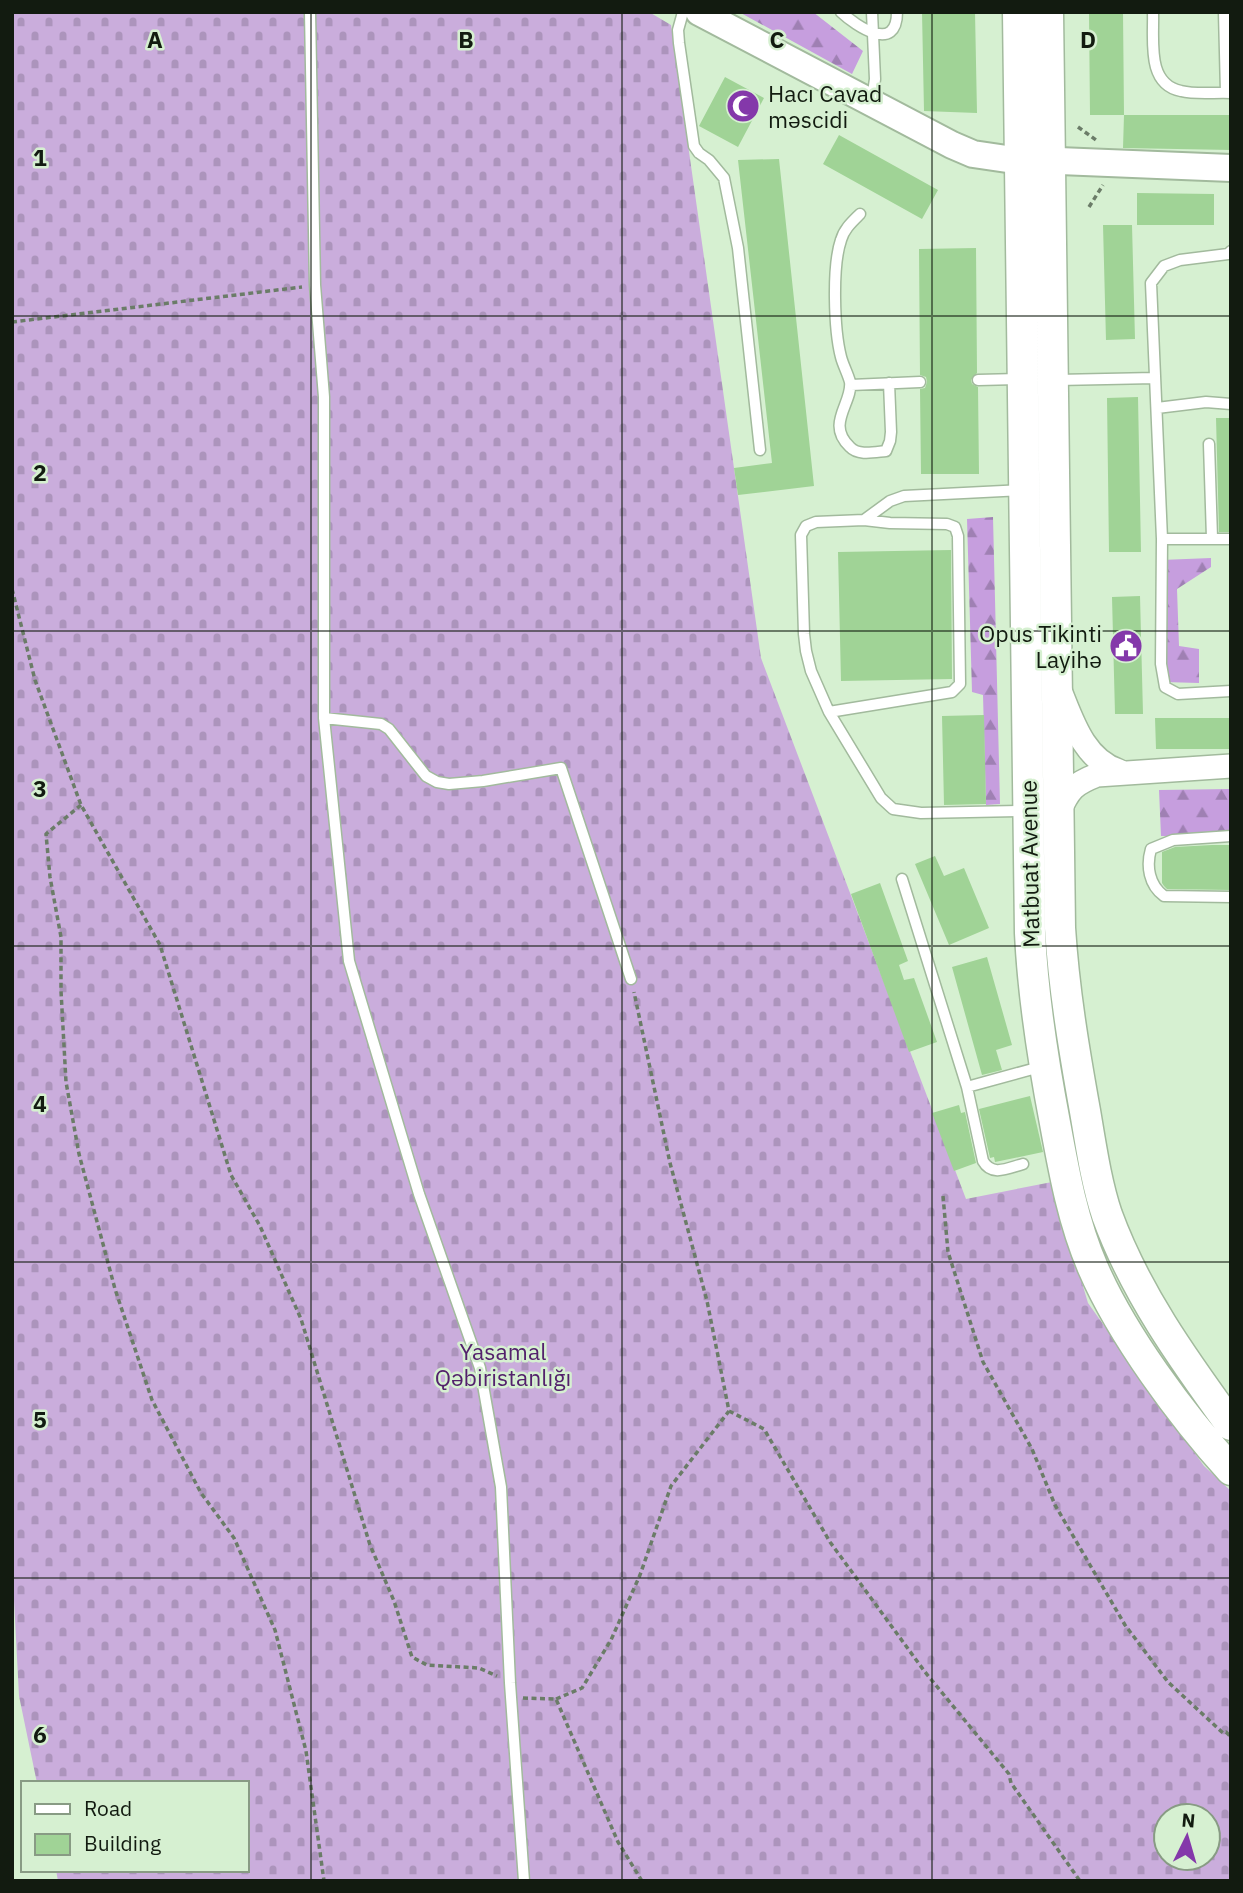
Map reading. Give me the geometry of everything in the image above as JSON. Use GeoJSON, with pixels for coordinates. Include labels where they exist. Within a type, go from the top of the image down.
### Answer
{"type":"FeatureCollection","features":[{"type":"Feature","properties":{"kind":"main road"},"geometry":{"type":"LineString","coordinates":[[699,12],[962,150],[1009,159],[1231,168]]}},
{"type":"Feature","properties":{"kind":"main road","name":"Matbuat Avenue"},"geometry":{"type":"LineString","coordinates":[[1018,12],[1020,126],[1009,159],[1020,207],[1032,988],[1066,1180],[1077,1226],[1093,1268],[1127,1331],[1205,1441],[1231,1471]]}},
{"type":"Feature","properties":{"kind":"main road"},"geometry":{"type":"LineString","coordinates":[[1048,12],[1064,126]]}},
{"type":"Feature","properties":{"kind":"main road","name":"Matbuat Avenue"},"geometry":{"type":"LineString","coordinates":[[1064,126],[1051,161],[1056,680],[1063,981],[1095,1165],[1107,1213],[1135,1278],[1154,1313],[1186,1364],[1231,1425]]}},
{"type":"Feature","properties":{"kind":"street"},"geometry":{"type":"LineString","coordinates":[[1056,680],[1073,723],[1086,746],[1100,763],[1119,771]]}},
{"type":"Feature","properties":{"kind":"street"},"geometry":{"type":"LineString","coordinates":[[1059,812],[1070,790],[1078,782],[1097,775],[1119,771],[1231,766]]}},
{"type":"Feature","properties":{"kind":"lane"},"geometry":{"type":"LineString","coordinates":[[310,12],[315,285],[324,397],[324,719],[349,961],[419,1194],[480,1368],[501,1487],[510,1697],[524,1881]]}},
{"type":"Feature","properties":{"kind":"lane"},"geometry":{"type":"LineString","coordinates":[[683,12],[678,30],[679,43],[694,146],[724,178],[738,248],[760,450]]}},
{"type":"Feature","properties":{"kind":"lane"},"geometry":{"type":"LineString","coordinates":[[841,12],[852,23],[873,35],[884,34],[892,29],[897,12]]}},
{"type":"Feature","properties":{"kind":"lane"},"geometry":{"type":"LineString","coordinates":[[871,103],[875,79],[872,12]]}},
{"type":"Feature","properties":{"kind":"lane"},"geometry":{"type":"LineString","coordinates":[[1153,12],[1155,69],[1164,84],[1181,91],[1228,93],[1224,12]]}},
{"type":"Feature","properties":{"kind":"lane"},"geometry":{"type":"LineString","coordinates":[[860,214],[846,228],[840,242],[836,277],[839,344],[850,385],[840,417],[840,429],[848,446],[855,451],[886,451],[891,442],[889,383]]}},
{"type":"Feature","properties":{"kind":"lane"},"geometry":{"type":"LineString","coordinates":[[1231,251],[1228,254],[1180,260],[1164,266],[1151,283],[1163,539],[1161,664],[1165,687],[1178,694],[1231,691]]}},
{"type":"Feature","properties":{"kind":"lane"},"geometry":{"type":"LineString","coordinates":[[978,380],[1023,378]]}},
{"type":"Feature","properties":{"kind":"lane"},"geometry":{"type":"LineString","coordinates":[[1053,380],[1155,379]]}},
{"type":"Feature","properties":{"kind":"lane"},"geometry":{"type":"LineString","coordinates":[[850,385],[920,382]]}},
{"type":"Feature","properties":{"kind":"lane"},"geometry":{"type":"LineString","coordinates":[[1157,408],[1206,402],[1231,404]]}},
{"type":"Feature","properties":{"kind":"lane"},"geometry":{"type":"LineString","coordinates":[[1209,444],[1212,538]]}},
{"type":"Feature","properties":{"kind":"lane"},"geometry":{"type":"LineString","coordinates":[[864,520],[890,501],[904,496],[1024,490]]}},
{"type":"Feature","properties":{"kind":"lane"},"geometry":{"type":"LineString","coordinates":[[829,712],[952,692],[960,684],[958,536],[954,527],[947,524],[864,520],[816,522],[806,526],[801,535],[806,651],[811,671],[829,712],[881,798],[893,809],[921,813],[1028,811]]}},
{"type":"Feature","properties":{"kind":"lane"},"geometry":{"type":"LineString","coordinates":[[1163,539],[1231,539]]}},
{"type":"Feature","properties":{"kind":"lane"},"geometry":{"type":"LineString","coordinates":[[324,719],[362,720],[381,724],[389,729],[426,776],[442,783],[483,781],[557,766],[563,769],[631,979]]}},
{"type":"Feature","properties":{"kind":"lane"},"geometry":{"type":"LineString","coordinates":[[1231,836],[1173,840],[1151,849],[1149,857],[1151,879],[1155,889],[1164,895],[1231,897]]}},
{"type":"Feature","properties":{"kind":"lane"},"geometry":{"type":"LineString","coordinates":[[902,879],[967,1087],[983,1161],[987,1168],[994,1171],[1023,1164]]}},
{"type":"Feature","properties":{"kind":"lane"},"geometry":{"type":"LineString","coordinates":[[967,1087],[1044,1066]]}},
{"type":"Feature","properties":{"kind":"path"},"geometry":{"type":"LineString","coordinates":[[1064,126],[1105,162],[1089,207]]}},
{"type":"Feature","properties":{"kind":"path"},"geometry":{"type":"LineString","coordinates":[[12,322],[315,285]]}},
{"type":"Feature","properties":{"kind":"path"},"geometry":{"type":"LineString","coordinates":[[12,589],[35,680],[81,806],[160,945],[231,1175],[260,1226],[301,1319],[370,1545],[394,1601],[412,1657],[427,1665],[479,1668],[510,1683]]}},
{"type":"Feature","properties":{"kind":"path"},"geometry":{"type":"LineString","coordinates":[[81,806],[46,834],[50,877],[61,937],[66,1082],[79,1154],[115,1289],[152,1399],[201,1493],[234,1538],[275,1630],[306,1751],[324,1881]]}},
{"type":"Feature","properties":{"kind":"path"},"geometry":{"type":"LineString","coordinates":[[510,1697],[556,1699],[582,1688],[611,1640],[640,1575],[670,1486],[729,1410],[708,1301],[670,1164],[631,979]]}},
{"type":"Feature","properties":{"kind":"path"},"geometry":{"type":"LineString","coordinates":[[943,1196],[948,1252],[983,1362],[1032,1449],[1055,1505],[1119,1614],[1168,1682],[1223,1733],[1226,1732],[1231,1737]]}},
{"type":"Feature","properties":{"kind":"path"},"geometry":{"type":"LineString","coordinates":[[729,1410],[764,1429],[830,1542],[925,1672],[1009,1774],[1011,1783],[1080,1881]]}},
{"type":"Feature","properties":{"kind":"path"},"geometry":{"type":"LineString","coordinates":[[556,1699],[618,1842],[642,1881]]}},
{"type":"Feature","properties":{"kind":"green space","name":"Yasamal Qəbiristanlığı"},"geometry":{"type":"Polygon","coordinates":[[[12,12],[649,12],[671,25],[761,658],[966,1199],[1052,1182],[1088,1303],[1204,1466],[1231,1491],[1231,1881],[58,1881],[56,1872],[248,1872],[248,1781],[37,1781],[19,1696],[12,1562],[12,12]]]}},
{"type":"Feature","properties":{"kind":"green space"},"geometry":{"type":"Polygon","coordinates":[[[739,12],[813,12],[863,51],[852,74],[739,12]]]}},
{"type":"Feature","properties":{"kind":"green space"},"geometry":{"type":"Polygon","coordinates":[[[993,517],[1000,804],[986,805],[983,695],[972,692],[967,519],[993,517]]]}},
{"type":"Feature","properties":{"kind":"green space"},"geometry":{"type":"Polygon","coordinates":[[[1211,558],[1211,567],[1177,589],[1179,646],[1199,649],[1199,683],[1164,682],[1161,560],[1211,558]]]}},
{"type":"Feature","properties":{"kind":"green space"},"geometry":{"type":"Polygon","coordinates":[[[1231,789],[1231,836],[1161,836],[1159,790],[1231,789]]]}},
{"type":"Feature","properties":{"kind":"building"},"geometry":{"type":"Polygon","coordinates":[[[922,12],[975,12],[977,113],[924,111],[922,12]]]}},
{"type":"Feature","properties":{"kind":"building"},"geometry":{"type":"Polygon","coordinates":[[[1089,12],[1123,12],[1124,115],[1090,115],[1089,12]]]}},
{"type":"Feature","properties":{"kind":"building"},"geometry":{"type":"Polygon","coordinates":[[[725,77],[764,98],[738,147],[699,126],[725,77]]]}},
{"type":"Feature","properties":{"kind":"building"},"geometry":{"type":"Polygon","coordinates":[[[1124,115],[1231,115],[1231,150],[1123,148],[1124,115]]]}},
{"type":"Feature","properties":{"kind":"building"},"geometry":{"type":"Polygon","coordinates":[[[839,135],[938,190],[922,219],[823,164],[839,135]]]}},
{"type":"Feature","properties":{"kind":"building"},"geometry":{"type":"Polygon","coordinates":[[[779,159],[814,486],[738,495],[734,468],[772,463],[738,160],[779,159]]]}},
{"type":"Feature","properties":{"kind":"building"},"geometry":{"type":"Polygon","coordinates":[[[1137,193],[1214,194],[1214,225],[1137,225],[1137,193]]]}},
{"type":"Feature","properties":{"kind":"building"},"geometry":{"type":"Polygon","coordinates":[[[1103,225],[1132,225],[1135,339],[1106,340],[1103,225]]]}},
{"type":"Feature","properties":{"kind":"building"},"geometry":{"type":"Polygon","coordinates":[[[976,248],[977,373],[971,380],[972,384],[978,387],[979,474],[921,474],[920,389],[925,388],[927,382],[926,377],[920,375],[919,249],[976,248]]]}},
{"type":"Feature","properties":{"kind":"building"},"geometry":{"type":"Polygon","coordinates":[[[1138,397],[1141,552],[1109,552],[1107,398],[1138,397]]]}},
{"type":"Feature","properties":{"kind":"building"},"geometry":{"type":"Polygon","coordinates":[[[1216,418],[1231,418],[1231,532],[1219,532],[1216,418]]]}},
{"type":"Feature","properties":{"kind":"building"},"geometry":{"type":"Polygon","coordinates":[[[951,550],[952,679],[841,681],[838,552],[951,550]]]}},
{"type":"Feature","properties":{"kind":"building"},"geometry":{"type":"Polygon","coordinates":[[[1140,596],[1143,714],[1115,714],[1112,597],[1140,596]]]}},
{"type":"Feature","properties":{"kind":"building"},"geometry":{"type":"Polygon","coordinates":[[[984,715],[986,804],[944,805],[942,716],[984,715]]]}},
{"type":"Feature","properties":{"kind":"building"},"geometry":{"type":"Polygon","coordinates":[[[1155,718],[1231,718],[1231,749],[1156,749],[1155,718]]]}},
{"type":"Feature","properties":{"kind":"building"},"geometry":{"type":"Polygon","coordinates":[[[1231,845],[1231,890],[1167,889],[1164,886],[1162,852],[1175,847],[1231,845]]]}},
{"type":"Feature","properties":{"kind":"building"},"geometry":{"type":"Polygon","coordinates":[[[935,856],[944,876],[964,868],[989,928],[949,945],[915,864],[935,856]]]}},
{"type":"Feature","properties":{"kind":"building"},"geometry":{"type":"Polygon","coordinates":[[[880,883],[908,961],[899,965],[904,980],[914,978],[937,1042],[909,1052],[851,894],[880,883]]]}},
{"type":"Feature","properties":{"kind":"building"},"geometry":{"type":"Polygon","coordinates":[[[987,957],[1012,1045],[996,1050],[1002,1070],[982,1075],[952,967],[987,957]]]}},
{"type":"Feature","properties":{"kind":"building"},"geometry":{"type":"Polygon","coordinates":[[[1030,1096],[1043,1152],[995,1162],[994,1157],[990,1158],[979,1109],[1030,1096]]]}},
{"type":"Feature","properties":{"kind":"building"},"geometry":{"type":"Polygon","coordinates":[[[959,1105],[961,1113],[965,1112],[976,1163],[954,1171],[932,1113],[959,1105]]]}},
{"type":"Feature","properties":{"kind":"place","name":"Hacı Cavad məscidi"},"geometry":{"type":"Point","coordinates":[743,106]}},
{"type":"Feature","properties":{"kind":"place","name":"Opus Tikinti Layihə"},"geometry":{"type":"Point","coordinates":[1126,646]}}]}
